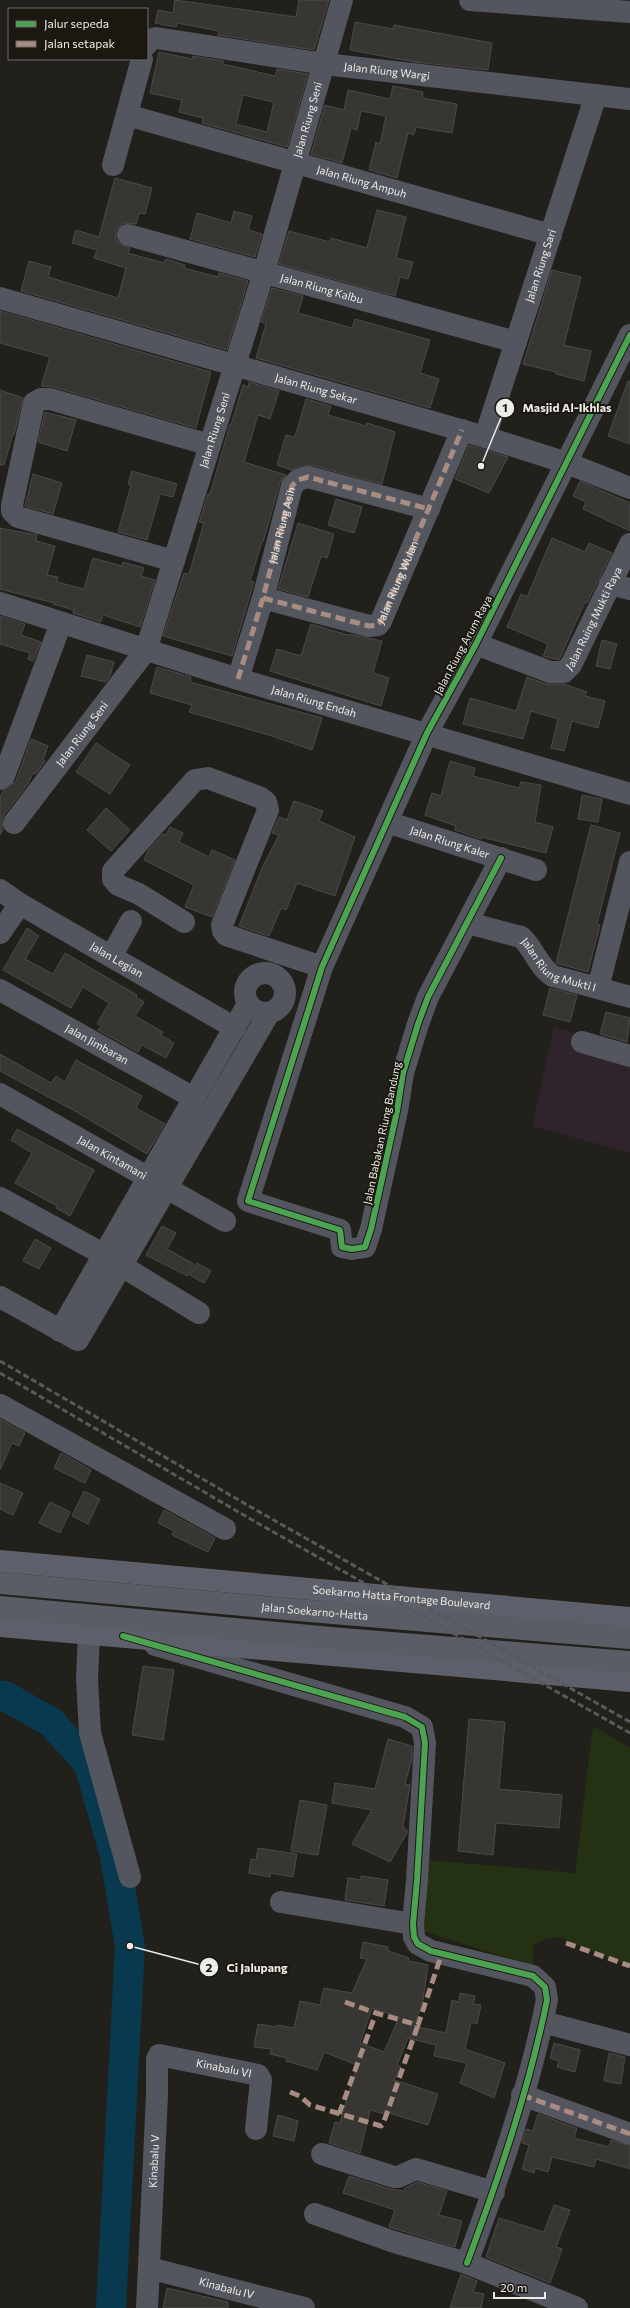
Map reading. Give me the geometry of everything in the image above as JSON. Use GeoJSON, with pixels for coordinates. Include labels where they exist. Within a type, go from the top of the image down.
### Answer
{"type":"FeatureCollection","features":[{"type":"Feature","properties":{"kind":"highway","name":"Jalan Soekarno-Hatta"},"geometry":{"type":"LineString","coordinates":[[0,1583],[630,1638]]}},
{"type":"Feature","properties":{"kind":"highway"},"geometry":{"type":"LineString","coordinates":[[0,1607],[342,1639],[630,1662]]}},
{"type":"Feature","properties":{"kind":"main road","name":"Jalan Soekarno-Hatta"},"geometry":{"type":"LineString","coordinates":[[0,1561],[268,1585]]}},
{"type":"Feature","properties":{"kind":"main road","name":"Soekarno Hatta Frontage Boulevard"},"geometry":{"type":"LineString","coordinates":[[268,1585],[630,1618]]}},
{"type":"Feature","properties":{"kind":"main road"},"geometry":{"type":"LineString","coordinates":[[0,1626],[123,1636],[368,1660],[624,1681]]}},
{"type":"Feature","properties":{"kind":"street","name":"Jalan Riung Seni"},"geometry":{"type":"LineString","coordinates":[[14,823],[146,650],[264,272],[325,64],[342,0]]}},
{"type":"Feature","properties":{"kind":"street"},"geometry":{"type":"LineString","coordinates":[[472,0],[559,3],[630,12]]}},
{"type":"Feature","properties":{"kind":"street","name":"Jalan Riung Wargi"},"geometry":{"type":"LineString","coordinates":[[148,42],[149,40],[156,38],[325,64],[630,99]]}},
{"type":"Feature","properties":{"kind":"street"},"geometry":{"type":"LineString","coordinates":[[113,165],[142,60]]}},
{"type":"Feature","properties":{"kind":"street","name":"Jalan Riung Sari"},"geometry":{"type":"LineString","coordinates":[[485,436],[596,95]]}},
{"type":"Feature","properties":{"kind":"street","name":"Jalan Riung Ampuh"},"geometry":{"type":"LineString","coordinates":[[127,115],[551,235]]}},
{"type":"Feature","properties":{"kind":"street","name":"Jalan Riung Kalbu"},"geometry":{"type":"LineString","coordinates":[[128,236],[516,342]]}},
{"type":"Feature","properties":{"kind":"street","name":"Jalan Riung Sekar"},"geometry":{"type":"LineString","coordinates":[[0,298],[485,436],[567,463],[630,488]]}},
{"type":"Feature","properties":{"kind":"street","name":"Jalan Riung Arum Raya"},"geometry":{"type":"LineString","coordinates":[[262,1155],[319,974],[387,822],[427,733],[476,644],[630,335]]}},
{"type":"Feature","properties":{"kind":"street"},"geometry":{"type":"LineString","coordinates":[[174,561],[18,517],[12,512],[12,505],[34,403],[41,399],[50,399],[210,445]]}},
{"type":"Feature","properties":{"kind":"street","name":"Jalan Riung Wulan"},"geometry":{"type":"LineString","coordinates":[[263,598],[369,626],[378,625],[382,621],[462,430]]}},
{"type":"Feature","properties":{"kind":"street","name":"Jalan Riung Asih"},"geometry":{"type":"LineString","coordinates":[[238,679],[263,598],[292,486],[298,480],[308,478],[429,509]]}},
{"type":"Feature","properties":{"kind":"street","name":"Jalan Ruing Mukti Raya"},"geometry":{"type":"LineString","coordinates":[[476,644],[550,672],[564,672],[571,665],[620,587],[630,544]]}},
{"type":"Feature","properties":{"kind":"street","name":"Jalan Riung Endah"},"geometry":{"type":"LineString","coordinates":[[0,603],[238,679],[427,733],[630,794]]}},
{"type":"Feature","properties":{"kind":"street"},"geometry":{"type":"LineString","coordinates":[[0,779],[4,776],[61,623]]}},
{"type":"Feature","properties":{"kind":"street"},"geometry":{"type":"LineString","coordinates":[[69,1335],[122,1266],[269,1013],[279,1008],[285,998],[319,974],[269,949],[226,935],[223,931],[222,925],[268,810],[266,802],[208,778],[195,780],[113,871],[113,879],[118,885],[139,894],[184,922]]}},
{"type":"Feature","properties":{"kind":"street","name":"Jalan Riung Kaler"},"geometry":{"type":"LineString","coordinates":[[387,822],[536,870]]}},
{"type":"Feature","properties":{"kind":"street","name":"Jalan Babakan Riung Bandung"},"geometry":{"type":"LineString","coordinates":[[262,1155],[248,1201],[340,1230],[342,1247],[352,1249],[365,1247],[371,1229],[397,1111],[403,1073],[418,1024],[428,997],[501,858]]}},
{"type":"Feature","properties":{"kind":"street"},"geometry":{"type":"LineString","coordinates":[[598,988],[630,862]]}},
{"type":"Feature","properties":{"kind":"street","name":"Jalan Legian"},"geometry":{"type":"LineString","coordinates":[[0,890],[20,904],[112,955],[235,1028]]}},
{"type":"Feature","properties":{"kind":"street"},"geometry":{"type":"LineString","coordinates":[[0,934],[20,904]]}},
{"type":"Feature","properties":{"kind":"street"},"geometry":{"type":"LineString","coordinates":[[112,955],[131,920]]}},
{"type":"Feature","properties":{"kind":"street","name":"Jalan Riung Mukti I"},"geometry":{"type":"LineString","coordinates":[[468,923],[521,937],[527,942],[548,973],[553,976],[630,997]]}},
{"type":"Feature","properties":{"kind":"street"},"geometry":{"type":"LineString","coordinates":[[268,972],[269,949]]}},
{"type":"Feature","properties":{"kind":"street"},"geometry":{"type":"LineString","coordinates":[[269,1013],[258,1011],[248,1004],[245,993],[248,982],[256,974],[268,972],[278,977],[285,986],[285,998]]}},
{"type":"Feature","properties":{"kind":"street","name":"Jalan Jimbaran"},"geometry":{"type":"LineString","coordinates":[[0,990],[194,1098]]}},
{"type":"Feature","properties":{"kind":"street"},"geometry":{"type":"LineString","coordinates":[[69,1335],[103,1254],[248,1004]]}},
{"type":"Feature","properties":{"kind":"street"},"geometry":{"type":"LineString","coordinates":[[582,1042],[630,1056]]}},
{"type":"Feature","properties":{"kind":"street","name":"Jalan Kintamani"},"geometry":{"type":"LineString","coordinates":[[0,1094],[225,1221]]}},
{"type":"Feature","properties":{"kind":"street"},"geometry":{"type":"LineString","coordinates":[[0,1198],[103,1254]]}},
{"type":"Feature","properties":{"kind":"street"},"geometry":{"type":"LineString","coordinates":[[122,1266],[199,1313]]}},
{"type":"Feature","properties":{"kind":"street"},"geometry":{"type":"LineString","coordinates":[[0,1297],[69,1335]]}},
{"type":"Feature","properties":{"kind":"street"},"geometry":{"type":"LineString","coordinates":[[0,1405],[224,1529]]}},
{"type":"Feature","properties":{"kind":"street"},"geometry":{"type":"LineString","coordinates":[[89,1634],[87,1679],[90,1733],[130,1877]]}},
{"type":"Feature","properties":{"kind":"street"},"geometry":{"type":"LineString","coordinates":[[123,1636],[405,1717],[422,1727],[425,1743],[418,1880],[412,1924],[414,1937],[418,1944],[432,1951],[533,1976],[545,1987],[547,2000],[494,2192],[467,2262]]}},
{"type":"Feature","properties":{"kind":"street"},"geometry":{"type":"LineString","coordinates":[[281,1902],[412,1924]]}},
{"type":"Feature","properties":{"kind":"street"},"geometry":{"type":"LineString","coordinates":[[542,2022],[630,2045]]}},
{"type":"Feature","properties":{"kind":"street","name":"Kinabalu VI"},"geometry":{"type":"LineString","coordinates":[[159,2055],[164,2054],[258,2075],[262,2080],[256,2129]]}},
{"type":"Feature","properties":{"kind":"street","name":"Kinabalu V"},"geometry":{"type":"LineString","coordinates":[[147,2308],[157,2059],[159,2055]]}},
{"type":"Feature","properties":{"kind":"street"},"geometry":{"type":"LineString","coordinates":[[522,2095],[630,2134]]}},
{"type":"Feature","properties":{"kind":"street"},"geometry":{"type":"LineString","coordinates":[[322,2154],[394,2177],[398,2177],[416,2168],[494,2192]]}},
{"type":"Feature","properties":{"kind":"street"},"geometry":{"type":"LineString","coordinates":[[315,2214],[394,2242],[467,2262],[577,2308]]}},
{"type":"Feature","properties":{"kind":"street","name":"Kinabalu IV"},"geometry":{"type":"LineString","coordinates":[[149,2268],[304,2308]]}},
{"type":"Feature","properties":{"kind":"shaded area"},"geometry":{"type":"Polygon","coordinates":[[[554,1027],[630,1048],[630,1153],[532,1126],[554,1027]]]}},
{"type":"Feature","properties":{"kind":"green space"},"geometry":{"type":"Polygon","coordinates":[[[593,1726],[630,1748],[630,1967],[559,1937],[545,1939],[533,1946],[533,1966],[416,1929],[419,1859],[575,1873],[593,1726]]]}},
{"type":"Feature","properties":{"kind":"building"},"geometry":{"type":"Polygon","coordinates":[[[175,0],[296,17],[299,0],[329,0],[314,50],[218,35],[219,31],[177,23],[176,27],[155,23],[158,10],[173,13],[175,0]]]}},
{"type":"Feature","properties":{"kind":"building"},"geometry":{"type":"Polygon","coordinates":[[[355,22],[393,29],[394,25],[492,43],[488,70],[415,62],[350,50],[355,22]]]}},
{"type":"Feature","properties":{"kind":"building"},"geometry":{"type":"Polygon","coordinates":[[[159,52],[192,59],[193,56],[223,61],[223,64],[275,76],[277,69],[308,74],[287,147],[202,123],[203,118],[179,112],[182,100],[150,93],[159,52]],[[243,95],[236,124],[267,132],[274,102],[243,95]]]}},
{"type":"Feature","properties":{"kind":"building"},"geometry":{"type":"Polygon","coordinates":[[[393,86],[423,92],[422,98],[457,104],[452,133],[416,127],[414,135],[408,133],[397,178],[369,170],[376,142],[380,144],[386,116],[361,111],[357,130],[351,128],[342,163],[311,154],[325,105],[344,110],[348,90],[390,99],[393,86]]]}},
{"type":"Feature","properties":{"kind":"building"},"geometry":{"type":"Polygon","coordinates":[[[115,178],[152,188],[145,214],[139,213],[136,224],[124,223],[116,231],[116,239],[119,244],[130,248],[128,253],[164,263],[166,259],[185,265],[184,268],[218,277],[219,273],[248,281],[227,350],[21,291],[29,261],[51,267],[48,277],[118,298],[126,268],[94,258],[97,250],[72,243],[76,230],[99,237],[115,178]]]}},
{"type":"Feature","properties":{"kind":"building"},"geometry":{"type":"Polygon","coordinates":[[[377,210],[406,217],[396,258],[413,262],[408,279],[400,277],[395,296],[279,264],[289,231],[330,242],[331,238],[367,248],[377,210]]]}},
{"type":"Feature","properties":{"kind":"building"},"geometry":{"type":"Polygon","coordinates":[[[234,211],[252,216],[248,230],[262,234],[255,257],[190,239],[197,213],[231,223],[234,211]]]}},
{"type":"Feature","properties":{"kind":"building"},"geometry":{"type":"Polygon","coordinates":[[[552,270],[581,277],[564,345],[591,351],[584,381],[523,364],[552,270]]]}},
{"type":"Feature","properties":{"kind":"building"},"geometry":{"type":"Polygon","coordinates":[[[272,288],[303,296],[298,313],[352,328],[355,319],[430,340],[420,373],[439,379],[430,408],[256,358],[266,324],[261,322],[272,288]]]}},
{"type":"Feature","properties":{"kind":"building"},"geometry":{"type":"Polygon","coordinates":[[[0,311],[211,372],[196,428],[53,387],[41,386],[50,357],[0,343],[0,311]]]}},
{"type":"Feature","properties":{"kind":"building"},"geometry":{"type":"Polygon","coordinates":[[[628,381],[630,381],[630,444],[608,436],[628,381]]]}},
{"type":"Feature","properties":{"kind":"building"},"geometry":{"type":"Polygon","coordinates":[[[249,382],[279,391],[270,419],[258,415],[244,462],[286,475],[280,483],[250,581],[254,582],[232,656],[163,636],[184,573],[189,574],[204,523],[199,522],[208,494],[210,494],[243,385],[248,387],[249,382]]]}},
{"type":"Feature","properties":{"kind":"building"},"geometry":{"type":"Polygon","coordinates":[[[0,390],[23,398],[14,435],[13,434],[4,465],[0,465],[0,390]]]}},
{"type":"Feature","properties":{"kind":"building"},"geometry":{"type":"Polygon","coordinates":[[[306,399],[331,406],[328,415],[366,426],[367,423],[395,432],[382,484],[311,465],[292,470],[277,465],[286,435],[295,437],[306,399]]]}},
{"type":"Feature","properties":{"kind":"building"},"geometry":{"type":"Polygon","coordinates":[[[45,412],[76,420],[67,451],[38,442],[45,412]]]}},
{"type":"Feature","properties":{"kind":"building"},"geometry":{"type":"Polygon","coordinates":[[[469,445],[508,457],[489,493],[455,479],[469,445]]]}},
{"type":"Feature","properties":{"kind":"building"},"geometry":{"type":"Polygon","coordinates":[[[132,471],[177,484],[173,497],[160,494],[147,540],[118,532],[131,485],[128,484],[132,471]]]}},
{"type":"Feature","properties":{"kind":"building"},"geometry":{"type":"Polygon","coordinates":[[[33,474],[62,483],[53,514],[25,506],[33,474]]]}},
{"type":"Feature","properties":{"kind":"building"},"geometry":{"type":"Polygon","coordinates":[[[580,481],[630,503],[630,531],[583,509],[586,502],[573,496],[580,481]]]}},
{"type":"Feature","properties":{"kind":"building"},"geometry":{"type":"Polygon","coordinates":[[[336,499],[362,507],[354,533],[328,525],[336,499]]]}},
{"type":"Feature","properties":{"kind":"building"},"geometry":{"type":"Polygon","coordinates":[[[298,523],[334,534],[327,558],[321,556],[308,597],[278,589],[298,523]]]}},
{"type":"Feature","properties":{"kind":"building"},"geometry":{"type":"Polygon","coordinates":[[[0,528],[37,535],[36,541],[55,546],[47,575],[58,577],[57,582],[84,589],[93,558],[122,566],[123,562],[144,568],[141,576],[155,580],[140,627],[103,615],[101,622],[73,613],[74,610],[53,604],[54,603],[0,589],[0,528]]]}},
{"type":"Feature","properties":{"kind":"building"},"geometry":{"type":"Polygon","coordinates":[[[552,538],[585,552],[589,543],[612,553],[587,603],[585,602],[559,660],[543,656],[548,644],[507,627],[521,594],[527,597],[552,538]]]}},
{"type":"Feature","properties":{"kind":"building"},"geometry":{"type":"Polygon","coordinates":[[[0,616],[25,624],[21,635],[41,642],[33,661],[28,659],[30,653],[0,644],[0,616]]]}},
{"type":"Feature","properties":{"kind":"building"},"geometry":{"type":"Polygon","coordinates":[[[311,624],[348,635],[382,641],[373,673],[389,678],[381,706],[270,671],[277,649],[301,656],[311,624]]]}},
{"type":"Feature","properties":{"kind":"building"},"geometry":{"type":"Polygon","coordinates":[[[602,640],[617,644],[610,669],[596,666],[602,640]]]}},
{"type":"Feature","properties":{"kind":"building"},"geometry":{"type":"Polygon","coordinates":[[[87,655],[114,662],[110,676],[106,682],[81,676],[87,655]]]}},
{"type":"Feature","properties":{"kind":"building"},"geometry":{"type":"Polygon","coordinates":[[[157,667],[191,677],[190,682],[322,718],[312,750],[272,736],[189,712],[192,705],[150,693],[157,667]]]}},
{"type":"Feature","properties":{"kind":"building"},"geometry":{"type":"Polygon","coordinates":[[[527,677],[546,684],[564,684],[587,692],[585,696],[605,701],[598,728],[572,721],[564,751],[551,748],[558,719],[531,711],[523,739],[463,724],[470,698],[516,711],[527,677]]]}},
{"type":"Feature","properties":{"kind":"building"},"geometry":{"type":"Polygon","coordinates":[[[31,739],[48,746],[43,760],[45,761],[36,774],[33,773],[28,784],[4,815],[2,822],[3,829],[0,835],[0,797],[3,791],[16,781],[31,739]]]}},
{"type":"Feature","properties":{"kind":"building"},"geometry":{"type":"Polygon","coordinates":[[[96,743],[130,765],[110,794],[76,772],[96,743]]]}},
{"type":"Feature","properties":{"kind":"building"},"geometry":{"type":"Polygon","coordinates":[[[450,761],[475,768],[473,776],[519,788],[521,782],[541,785],[535,822],[553,827],[546,853],[481,837],[481,839],[455,830],[456,826],[425,815],[432,793],[441,796],[450,761]]]}},
{"type":"Feature","properties":{"kind":"building"},"geometry":{"type":"Polygon","coordinates":[[[582,795],[602,799],[598,822],[578,819],[582,795]]]}},
{"type":"Feature","properties":{"kind":"building"},"geometry":{"type":"Polygon","coordinates":[[[294,801],[323,811],[319,821],[355,837],[335,896],[297,883],[286,910],[281,908],[269,936],[239,926],[262,868],[279,835],[272,833],[279,817],[287,820],[294,801]]]}},
{"type":"Feature","properties":{"kind":"building"},"geometry":{"type":"Polygon","coordinates":[[[106,808],[130,830],[111,851],[87,830],[106,808]]]}},
{"type":"Feature","properties":{"kind":"building"},"geometry":{"type":"Polygon","coordinates":[[[591,825],[620,833],[597,924],[600,925],[588,972],[556,963],[591,825]]]}},
{"type":"Feature","properties":{"kind":"building"},"geometry":{"type":"Polygon","coordinates":[[[170,827],[183,833],[179,842],[209,857],[212,850],[235,860],[212,917],[185,907],[194,885],[144,860],[149,849],[163,834],[166,835],[170,827]]]}},
{"type":"Feature","properties":{"kind":"building"},"geometry":{"type":"Polygon","coordinates":[[[27,928],[39,936],[25,959],[53,974],[65,953],[137,995],[136,997],[144,1002],[135,1016],[163,1032],[161,1035],[174,1043],[166,1058],[142,1045],[138,1052],[98,1030],[101,1026],[97,1024],[109,1003],[83,987],[71,1008],[3,970],[27,928]]]}},
{"type":"Feature","properties":{"kind":"building"},"geometry":{"type":"Polygon","coordinates":[[[550,988],[577,995],[570,1022],[543,1015],[550,988]]]}},
{"type":"Feature","properties":{"kind":"building"},"geometry":{"type":"Polygon","coordinates":[[[606,1012],[630,1018],[627,1042],[600,1034],[606,1012]]]}},
{"type":"Feature","properties":{"kind":"building"},"geometry":{"type":"Polygon","coordinates":[[[0,1054],[51,1083],[56,1076],[65,1082],[76,1060],[142,1096],[136,1108],[165,1124],[147,1154],[73,1110],[0,1071],[0,1054]]]}},
{"type":"Feature","properties":{"kind":"building"},"geometry":{"type":"Polygon","coordinates":[[[17,1129],[94,1170],[70,1216],[56,1208],[57,1206],[15,1183],[32,1153],[11,1140],[17,1129]]]}},
{"type":"Feature","properties":{"kind":"building"},"geometry":{"type":"Polygon","coordinates":[[[162,1226],[176,1233],[167,1249],[194,1264],[188,1276],[146,1255],[162,1226]]]}},
{"type":"Feature","properties":{"kind":"building"},"geometry":{"type":"Polygon","coordinates":[[[35,1239],[51,1248],[39,1269],[23,1261],[35,1239]]]}},
{"type":"Feature","properties":{"kind":"building"},"geometry":{"type":"Polygon","coordinates":[[[197,1263],[211,1271],[204,1283],[190,1275],[197,1263]]]}},
{"type":"Feature","properties":{"kind":"building"},"geometry":{"type":"Polygon","coordinates":[[[0,1419],[25,1433],[19,1446],[12,1443],[0,1470],[0,1419]]]}},
{"type":"Feature","properties":{"kind":"building"},"geometry":{"type":"Polygon","coordinates":[[[61,1453],[91,1470],[85,1483],[54,1468],[61,1453]]]}},
{"type":"Feature","properties":{"kind":"building"},"geometry":{"type":"Polygon","coordinates":[[[0,1483],[23,1493],[13,1515],[0,1509],[0,1483]]]}},
{"type":"Feature","properties":{"kind":"building"},"geometry":{"type":"Polygon","coordinates":[[[84,1491],[100,1499],[88,1524],[72,1516],[84,1491]]]}},
{"type":"Feature","properties":{"kind":"building"},"geometry":{"type":"Polygon","coordinates":[[[50,1502],[70,1512],[60,1533],[39,1523],[50,1502]]]}},
{"type":"Feature","properties":{"kind":"building"},"geometry":{"type":"Polygon","coordinates":[[[164,1510],[215,1538],[208,1552],[172,1535],[174,1531],[158,1523],[164,1510]]]}},
{"type":"Feature","properties":{"kind":"building"},"geometry":{"type":"Polygon","coordinates":[[[143,1666],[174,1670],[163,1740],[132,1735],[143,1666]]]}},
{"type":"Feature","properties":{"kind":"building"},"geometry":{"type":"Polygon","coordinates":[[[469,1719],[505,1722],[499,1789],[562,1795],[559,1828],[496,1823],[493,1855],[458,1851],[469,1719]]]}},
{"type":"Feature","properties":{"kind":"building"},"geometry":{"type":"Polygon","coordinates":[[[388,1739],[412,1746],[412,1759],[405,1784],[410,1785],[403,1827],[407,1830],[407,1833],[390,1862],[352,1844],[372,1810],[332,1803],[335,1783],[375,1789],[388,1739]]]}},
{"type":"Feature","properties":{"kind":"building"},"geometry":{"type":"Polygon","coordinates":[[[300,1800],[327,1805],[318,1855],[291,1851],[300,1800]]]}},
{"type":"Feature","properties":{"kind":"building"},"geometry":{"type":"Polygon","coordinates":[[[258,1848],[297,1854],[293,1877],[270,1873],[270,1877],[249,1873],[251,1859],[256,1860],[258,1848]]]}},
{"type":"Feature","properties":{"kind":"building"},"geometry":{"type":"Polygon","coordinates":[[[361,1876],[388,1880],[384,1906],[345,1900],[348,1878],[361,1880],[361,1876]]]}},
{"type":"Feature","properties":{"kind":"building"},"geometry":{"type":"Polygon","coordinates":[[[363,1942],[388,1947],[388,1951],[409,1958],[408,1961],[428,1965],[423,2000],[414,2026],[446,2033],[452,2000],[459,2002],[460,1993],[475,1996],[473,2004],[481,2005],[477,2024],[471,2022],[465,2049],[505,2063],[494,2098],[460,2083],[467,2063],[434,2056],[436,2045],[408,2038],[397,2065],[401,2067],[394,2080],[438,2094],[428,2125],[386,2112],[385,2114],[370,2110],[360,2153],[329,2143],[335,2122],[340,2123],[357,2065],[324,2052],[317,2070],[286,2061],[287,2058],[270,2054],[272,2049],[254,2047],[258,2024],[294,2028],[300,2001],[320,2005],[324,1988],[352,1993],[367,1959],[360,1958],[363,1942]],[[372,2008],[360,2043],[384,2052],[399,2017],[372,2008]]]}},
{"type":"Feature","properties":{"kind":"building"},"geometry":{"type":"Polygon","coordinates":[[[554,2043],[580,2050],[575,2072],[557,2067],[559,2061],[550,2058],[554,2043]]]}},
{"type":"Feature","properties":{"kind":"building"},"geometry":{"type":"Polygon","coordinates":[[[609,2053],[625,2057],[621,2084],[604,2081],[609,2053]]]}},
{"type":"Feature","properties":{"kind":"building"},"geometry":{"type":"Polygon","coordinates":[[[538,2114],[577,2128],[574,2138],[609,2147],[611,2140],[630,2146],[630,2169],[596,2159],[594,2167],[552,2157],[548,2172],[535,2168],[534,2173],[522,2169],[529,2145],[522,2143],[526,2129],[533,2131],[538,2114]]]}},
{"type":"Feature","properties":{"kind":"building"},"geometry":{"type":"Polygon","coordinates":[[[278,2115],[298,2121],[294,2141],[273,2136],[278,2115]]]}},
{"type":"Feature","properties":{"kind":"building"},"geometry":{"type":"Polygon","coordinates":[[[349,2176],[390,2189],[404,2191],[405,2188],[417,2182],[447,2191],[439,2215],[462,2221],[455,2247],[389,2227],[395,2210],[343,2193],[349,2176]]]}},
{"type":"Feature","properties":{"kind":"building"},"geometry":{"type":"Polygon","coordinates":[[[554,2205],[570,2210],[556,2247],[562,2249],[550,2283],[486,2257],[499,2218],[544,2232],[554,2205]]]}},
{"type":"Feature","properties":{"kind":"building"},"geometry":{"type":"Polygon","coordinates":[[[461,2274],[477,2281],[473,2292],[484,2294],[481,2308],[450,2308],[461,2274]]]}},
{"type":"Feature","properties":{"kind":"building"},"geometry":{"type":"Polygon","coordinates":[[[167,2288],[228,2302],[228,2308],[163,2308],[167,2288]]]}},
{"type":"Feature","properties":{"kind":"waterway"},"geometry":{"type":"LineString","coordinates":[[0,1696],[5,1696],[51,1722],[89,1764],[115,1856],[130,1946],[111,2308]]}},
{"type":"Feature","properties":{"kind":"railway"},"geometry":{"type":"LineString","coordinates":[[0,1361],[249,1506],[630,1722]]}},
{"type":"Feature","properties":{"kind":"railway"},"geometry":{"type":"LineString","coordinates":[[0,1373],[254,1521],[630,1733]]}},
{"type":"Feature","properties":{"kind":"marked path"},"geometry":{"type":"LineString","coordinates":[[263,598],[369,626],[378,625],[462,430]]}},
{"type":"Feature","properties":{"kind":"marked path"},"geometry":{"type":"LineString","coordinates":[[238,679],[263,598],[292,486],[298,480],[308,477],[429,509]]}},
{"type":"Feature","properties":{"kind":"marked path"},"geometry":{"type":"LineString","coordinates":[[566,1943],[630,1966]]}},
{"type":"Feature","properties":{"kind":"marked path"},"geometry":{"type":"LineString","coordinates":[[339,2114],[376,2013],[418,2025],[442,1953]]}},
{"type":"Feature","properties":{"kind":"marked path"},"geometry":{"type":"LineString","coordinates":[[345,2002],[376,2013]]}},
{"type":"Feature","properties":{"kind":"marked path"},"geometry":{"type":"LineString","coordinates":[[290,2092],[300,2096],[310,2105],[381,2126],[418,2025]]}},
{"type":"Feature","properties":{"kind":"marked path"},"geometry":{"type":"LineString","coordinates":[[522,2095],[630,2134]]}},
{"type":"Feature","properties":{"kind":"cycle path"},"geometry":{"type":"LineString","coordinates":[[501,858],[428,997],[418,1024],[403,1073],[397,1111],[371,1229],[365,1247],[352,1249],[342,1247],[340,1230],[248,1201],[322,967],[427,733],[476,644],[630,335]]}},
{"type":"Feature","properties":{"kind":"cycle path"},"geometry":{"type":"LineString","coordinates":[[123,1636],[405,1717],[422,1727],[425,1743],[413,1924],[414,1937],[418,1944],[431,1951],[533,1976],[545,1987],[547,2000],[540,2033],[512,2133],[467,2263]]}},
{"type":"Feature","properties":{"kind":"place","name":"Masjid Al-Ikhlas"},"geometry":{"type":"Point","coordinates":[481,466]}},
{"type":"Feature","properties":{"kind":"place","name":"Ci Jalupang"},"geometry":{"type":"Point","coordinates":[130,1946]}}]}
